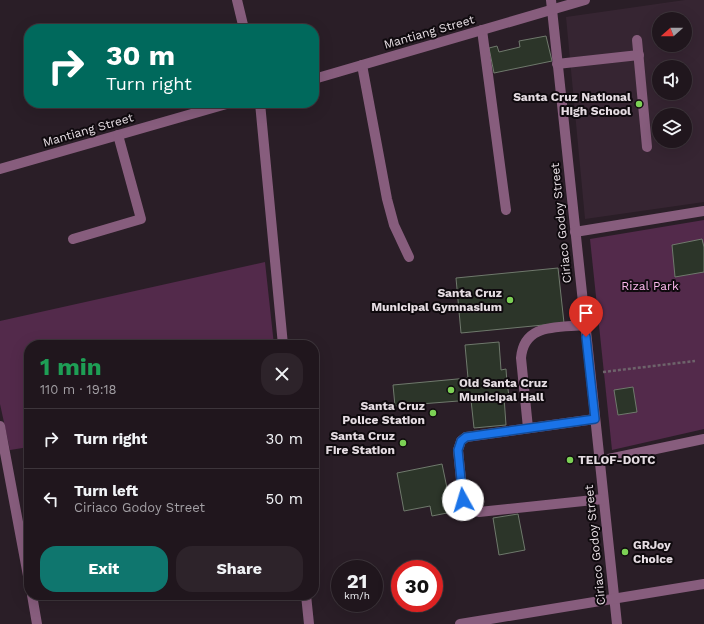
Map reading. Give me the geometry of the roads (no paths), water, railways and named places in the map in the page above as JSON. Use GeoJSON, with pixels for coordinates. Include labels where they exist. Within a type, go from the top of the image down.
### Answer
{"type":"FeatureCollection","features":[{"type":"Feature","properties":{"kind":"street"},"geometry":{"type":"LineString","coordinates":[[237,0],[243,24]]}},
{"type":"Feature","properties":{"kind":"street","name":"Mantiang Street"},"geometry":{"type":"LineString","coordinates":[[319,78],[482,30],[551,5],[585,0]]}},
{"type":"Feature","properties":{"kind":"street","name":"Ciriaco Godoy Street"},"geometry":{"type":"LineString","coordinates":[[551,5],[617,624]]}},
{"type":"Feature","properties":{"kind":"street"},"geometry":{"type":"LineString","coordinates":[[482,30],[506,210]]}},
{"type":"Feature","properties":{"kind":"street"},"geometry":{"type":"LineString","coordinates":[[637,40],[647,147]]}},
{"type":"Feature","properties":{"kind":"street"},"geometry":{"type":"LineString","coordinates":[[557,64],[639,55]]}},
{"type":"Feature","properties":{"kind":"street"},"geometry":{"type":"LineString","coordinates":[[362,65],[387,199],[394,225],[409,257]]}},
{"type":"Feature","properties":{"kind":"street","name":"Mantiang Street"},"geometry":{"type":"LineString","coordinates":[[0,169],[212,108]]}},
{"type":"Feature","properties":{"kind":"street"},"geometry":{"type":"LineString","coordinates":[[260,108],[283,340]]}},
{"type":"Feature","properties":{"kind":"street"},"geometry":{"type":"LineString","coordinates":[[73,239],[142,219],[118,135]]}},
{"type":"Feature","properties":{"kind":"street"},"geometry":{"type":"LineString","coordinates":[[575,232],[704,210]]}},
{"type":"Feature","properties":{"kind":"street"},"geometry":{"type":"LineString","coordinates":[[528,428],[521,358],[522,348],[526,339],[540,330],[585,325]]}},
{"type":"Feature","properties":{"kind":"street"},"geometry":{"type":"LineString","coordinates":[[595,419],[471,436],[461,441],[458,450],[465,505],[469,509],[480,512],[603,499]]}},
{"type":"Feature","properties":{"kind":"street"},"geometry":{"type":"LineString","coordinates":[[0,426],[24,554]]}},
{"type":"Feature","properties":{"kind":"street"},"geometry":{"type":"LineString","coordinates":[[599,461],[704,439]]}},
{"type":"Feature","properties":{"kind":"street"},"geometry":{"type":"LineString","coordinates":[[460,624],[704,584]]}},
{"type":"Feature","properties":{"kind":"street"},"geometry":{"type":"LineString","coordinates":[[33,600],[37,624]]}},
{"type":"Feature","properties":{"kind":"street"},"geometry":{"type":"LineString","coordinates":[[307,600],[309,624]]}},
{"type":"Feature","properties":{"kind":"place","name":"Santa Cruz National High School"},"geometry":{"type":"Point","coordinates":[639,104]}},
{"type":"Feature","properties":{"kind":"place","name":"Santa Cruz Municipal Gymnasium"},"geometry":{"type":"Point","coordinates":[510,300]}},
{"type":"Feature","properties":{"kind":"place","name":"Old Santa Cruz Municipal Hall"},"geometry":{"type":"Point","coordinates":[451,390]}},
{"type":"Feature","properties":{"kind":"place","name":"Santa Cruz Police Station"},"geometry":{"type":"Point","coordinates":[433,413]}},
{"type":"Feature","properties":{"kind":"place","name":"Santa Cruz Fire Station"},"geometry":{"type":"Point","coordinates":[403,443]}},
{"type":"Feature","properties":{"kind":"place","name":"TELOF-DOTC"},"geometry":{"type":"Point","coordinates":[570,460]}},
{"type":"Feature","properties":{"kind":"place","name":"GRJoy Choice"},"geometry":{"type":"Point","coordinates":[625,552]}},
{"type":"Feature","properties":{"kind":"park label","name":"Rizal Park"},"geometry":{"type":"Point","coordinates":[650,286]}}]}
